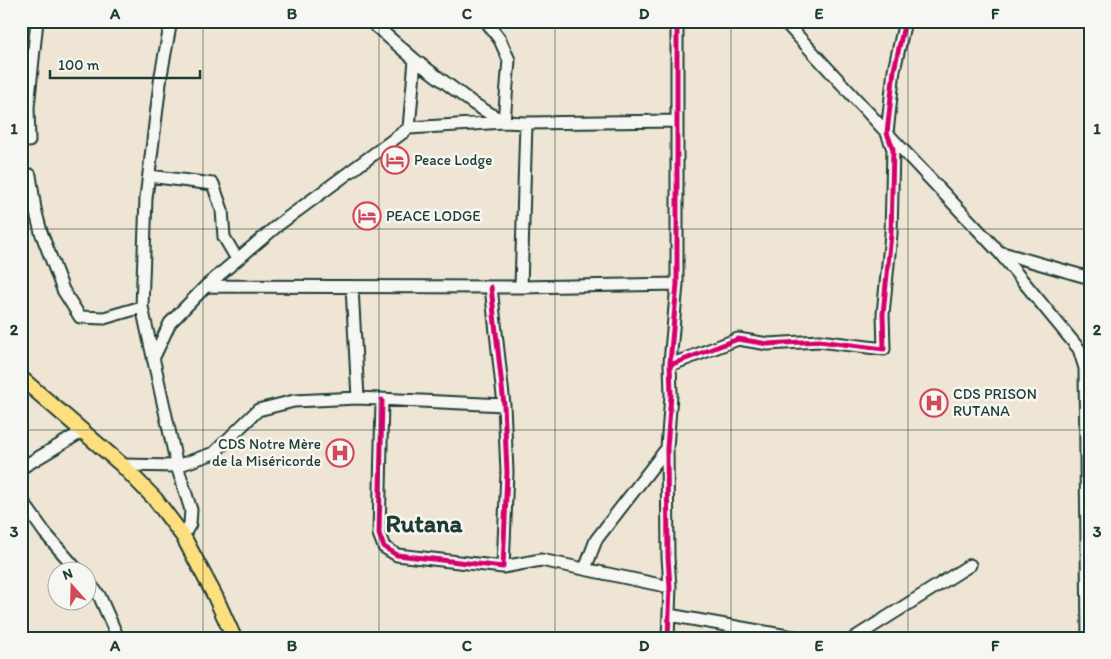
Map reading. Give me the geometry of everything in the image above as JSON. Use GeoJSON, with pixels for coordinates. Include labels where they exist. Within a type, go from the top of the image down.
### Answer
{"type":"FeatureCollection","features":[{"type":"Feature","properties":{"kind":"main road"},"geometry":{"type":"LineString","coordinates":[[21,378],[122,465],[155,499],[183,536],[215,596],[234,638]]}},
{"type":"Feature","properties":{"kind":"street"},"geometry":{"type":"LineString","coordinates":[[29,140],[28,107],[37,21]]}},
{"type":"Feature","properties":{"kind":"street"},"geometry":{"type":"LineString","coordinates":[[171,21],[161,76],[146,198],[142,307],[176,466],[191,510],[190,524],[183,536]]}},
{"type":"Feature","properties":{"kind":"street"},"geometry":{"type":"LineString","coordinates":[[370,21],[415,60],[474,104],[504,122]]}},
{"type":"Feature","properties":{"kind":"street"},"geometry":{"type":"LineString","coordinates":[[486,21],[500,40],[509,60],[504,122]]}},
{"type":"Feature","properties":{"kind":"street"},"geometry":{"type":"LineString","coordinates":[[668,638],[670,587],[667,448],[671,395],[670,365],[676,284],[677,21]]}},
{"type":"Feature","properties":{"kind":"street"},"geometry":{"type":"LineString","coordinates":[[784,21],[999,252],[1079,349],[1085,368],[1088,464],[1088,638]]}},
{"type":"Feature","properties":{"kind":"street"},"geometry":{"type":"LineString","coordinates":[[670,365],[738,339],[768,344],[819,341],[884,348],[883,314],[891,234],[893,149],[887,133],[894,70],[905,21]]}},
{"type":"Feature","properties":{"kind":"street"},"geometry":{"type":"LineString","coordinates":[[409,128],[415,60]]}},
{"type":"Feature","properties":{"kind":"street"},"geometry":{"type":"LineString","coordinates":[[152,359],[170,323],[206,286],[278,225],[409,128],[504,122],[676,121]]}},
{"type":"Feature","properties":{"kind":"street"},"geometry":{"type":"LineString","coordinates":[[521,287],[526,123]]}},
{"type":"Feature","properties":{"kind":"street"},"geometry":{"type":"LineString","coordinates":[[30,175],[35,209],[41,232],[63,290],[80,318],[104,318],[142,307]]}},
{"type":"Feature","properties":{"kind":"street"},"geometry":{"type":"LineString","coordinates":[[149,176],[213,184],[222,210],[224,237],[237,259]]}},
{"type":"Feature","properties":{"kind":"street"},"geometry":{"type":"LineString","coordinates":[[999,252],[1090,278]]}},
{"type":"Feature","properties":{"kind":"street"},"geometry":{"type":"LineString","coordinates":[[206,286],[521,287],[676,284]]}},
{"type":"Feature","properties":{"kind":"street"},"geometry":{"type":"LineString","coordinates":[[352,287],[358,398]]}},
{"type":"Feature","properties":{"kind":"street"},"geometry":{"type":"LineString","coordinates":[[491,287],[504,406],[507,472],[503,567]]}},
{"type":"Feature","properties":{"kind":"street"},"geometry":{"type":"LineString","coordinates":[[122,465],[176,466],[214,453],[258,410],[294,401],[358,398],[504,406]]}},
{"type":"Feature","properties":{"kind":"street"},"geometry":{"type":"LineString","coordinates":[[382,400],[379,534],[384,548],[397,554],[503,567],[541,560],[670,587]]}},
{"type":"Feature","properties":{"kind":"street"},"geometry":{"type":"LineString","coordinates":[[21,468],[83,432]]}},
{"type":"Feature","properties":{"kind":"street"},"geometry":{"type":"LineString","coordinates":[[585,569],[596,540],[667,448]]}},
{"type":"Feature","properties":{"kind":"street"},"geometry":{"type":"LineString","coordinates":[[21,499],[45,533],[70,562]]}},
{"type":"Feature","properties":{"kind":"street"},"geometry":{"type":"LineString","coordinates":[[854,638],[970,565]]}},
{"type":"Feature","properties":{"kind":"street"},"geometry":{"type":"LineString","coordinates":[[98,593],[118,638]]}},
{"type":"Feature","properties":{"kind":"street"},"geometry":{"type":"LineString","coordinates":[[669,615],[800,638]]}},
{"type":"Feature","properties":{"kind":"cycle path"},"geometry":{"type":"LineString","coordinates":[[668,638],[670,587],[667,448],[671,395],[670,363],[677,284],[677,21]]}},
{"type":"Feature","properties":{"kind":"cycle path"},"geometry":{"type":"LineString","coordinates":[[670,365],[738,339],[768,344],[819,341],[884,349],[883,314],[891,234],[893,149],[887,133],[894,70],[905,21]]}},
{"type":"Feature","properties":{"kind":"cycle path"},"geometry":{"type":"LineString","coordinates":[[382,400],[379,534],[384,547],[397,555],[503,567],[507,472],[504,405],[491,287]]}},
{"type":"Feature","properties":{"kind":"place","name":"Peace Lodge"},"geometry":{"type":"Point","coordinates":[395,160]}},
{"type":"Feature","properties":{"kind":"place","name":"PEACE LODGE"},"geometry":{"type":"Point","coordinates":[367,216]}},
{"type":"Feature","properties":{"kind":"place","name":"CDS PRISON RUTANA"},"geometry":{"type":"Point","coordinates":[934,403]}},
{"type":"Feature","properties":{"kind":"place","name":"CDS Notre Mère de la Miséricorde"},"geometry":{"type":"Point","coordinates":[340,453]}},
{"type":"Feature","properties":{"kind":"district","name":"Rutana"},"geometry":{"type":"Point","coordinates":[424,523]}}]}
